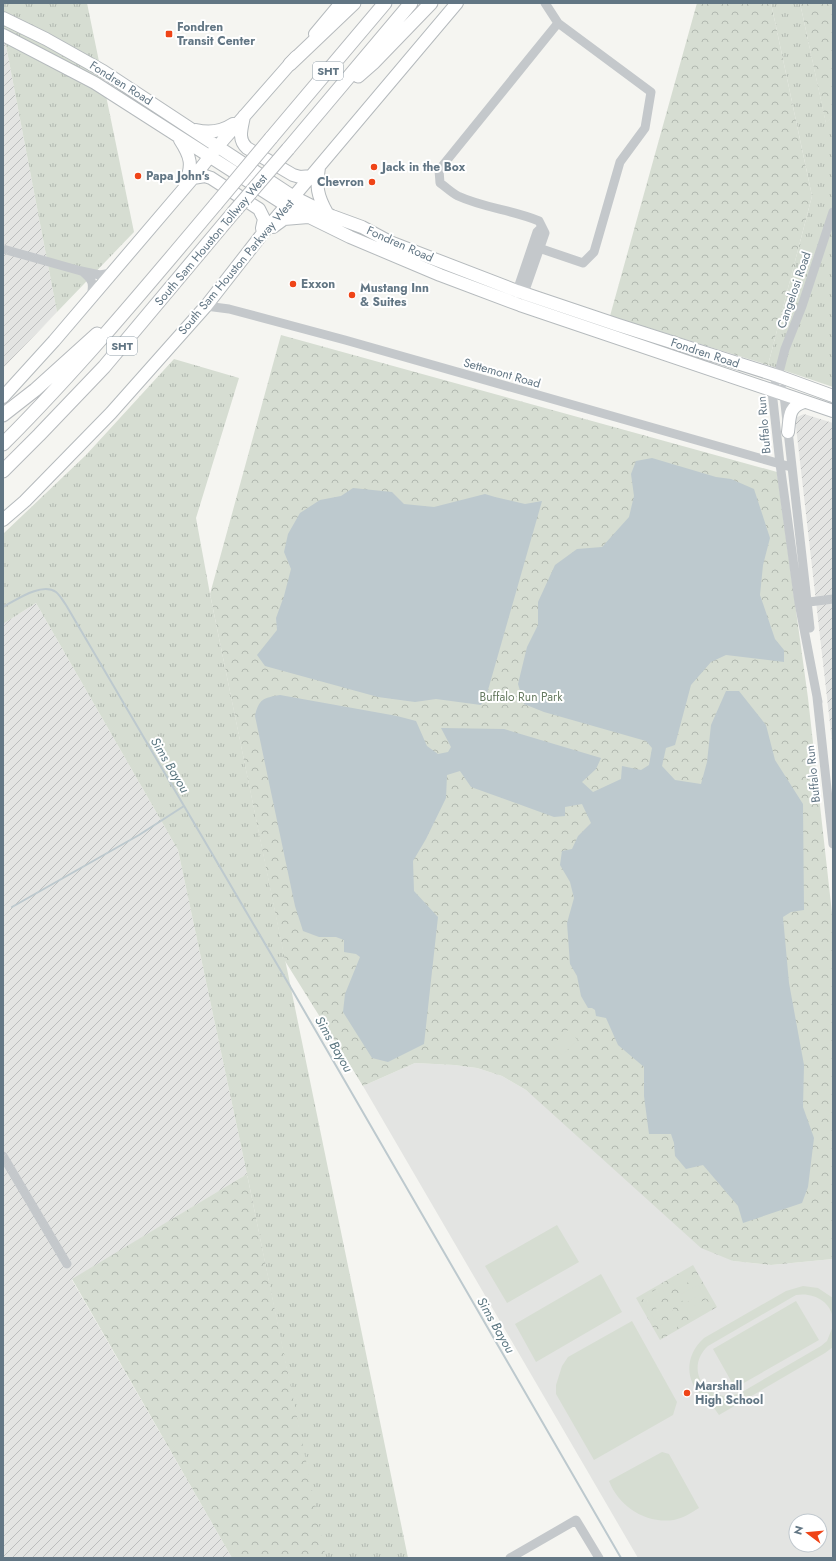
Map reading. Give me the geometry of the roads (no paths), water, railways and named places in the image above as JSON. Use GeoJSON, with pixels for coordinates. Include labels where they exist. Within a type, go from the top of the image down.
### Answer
{"type":"FeatureCollection","features":[{"type":"Feature","properties":{"kind":"highway"},"geometry":{"type":"LineString","coordinates":[[290,64],[354,3]]}},
{"type":"Feature","properties":{"kind":"highway","name":"South Sam Houston Tollway West"},"geometry":{"type":"LineString","coordinates":[[3,444],[72,373],[148,286],[385,3]]}},
{"type":"Feature","properties":{"kind":"highway","name":"South Sam Houston Tollway West"},"geometry":{"type":"LineString","coordinates":[[3,471],[73,401],[133,333],[411,3]]}},
{"type":"Feature","properties":{"kind":"highway"},"geometry":{"type":"LineString","coordinates":[[324,106],[374,62],[431,3]]}},
{"type":"Feature","properties":{"kind":"highway"},"geometry":{"type":"LineString","coordinates":[[3,415],[35,390],[148,286]]}},
{"type":"Feature","properties":{"kind":"highway"},"geometry":{"type":"LineString","coordinates":[[3,479],[73,401]]}},
{"type":"Feature","properties":{"kind":"main road"},"geometry":{"type":"LineString","coordinates":[[3,397],[54,341],[183,190],[218,146],[341,3]]}},
{"type":"Feature","properties":{"kind":"main road","name":"South Sam Houston Parkway West"},"geometry":{"type":"LineString","coordinates":[[3,520],[25,501],[111,413],[206,306],[263,233],[458,3]]}},
{"type":"Feature","properties":{"kind":"main road","name":"Fondren Road"},"geometry":{"type":"LineString","coordinates":[[3,18],[46,39],[103,71],[218,146],[310,217],[350,237],[388,247],[618,325],[778,376],[833,396]]}},
{"type":"Feature","properties":{"kind":"main road","name":"Fondren Road"},"geometry":{"type":"LineString","coordinates":[[3,35],[95,83],[209,158],[291,201],[362,227],[388,247],[516,304],[833,411]]}},
{"type":"Feature","properties":{"kind":"main road"},"geometry":{"type":"LineString","coordinates":[[95,83],[103,71]]}},
{"type":"Feature","properties":{"kind":"main road"},"geometry":{"type":"LineString","coordinates":[[244,116],[240,138],[242,144],[293,176],[300,177],[316,171],[317,188],[320,199],[327,213]]}},
{"type":"Feature","properties":{"kind":"main road"},"geometry":{"type":"LineString","coordinates":[[193,130],[208,132],[226,129],[244,116]]}},
{"type":"Feature","properties":{"kind":"main road"},"geometry":{"type":"LineString","coordinates":[[178,137],[187,150],[190,162],[188,176],[183,190]]}},
{"type":"Feature","properties":{"kind":"main road"},"geometry":{"type":"LineString","coordinates":[[193,178],[205,176],[211,178],[255,206],[263,215],[263,233]]}},
{"type":"Feature","properties":{"kind":"main road"},"geometry":{"type":"LineString","coordinates":[[263,233],[284,219],[310,217]]}},
{"type":"Feature","properties":{"kind":"main road"},"geometry":{"type":"LineString","coordinates":[[516,304],[521,292]]}},
{"type":"Feature","properties":{"kind":"main road"},"geometry":{"type":"LineString","coordinates":[[613,338],[618,325]]}},
{"type":"Feature","properties":{"kind":"main road"},"geometry":{"type":"LineString","coordinates":[[700,367],[705,352]]}},
{"type":"Feature","properties":{"kind":"main road"},"geometry":{"type":"LineString","coordinates":[[788,432],[791,411],[794,406],[804,402]]}},
{"type":"Feature","properties":{"kind":"street"},"geometry":{"type":"LineString","coordinates":[[536,247],[583,262],[594,252],[620,162],[645,128],[651,92],[558,23],[545,3]]}},
{"type":"Feature","properties":{"kind":"street"},"geometry":{"type":"LineString","coordinates":[[521,292],[536,247],[545,233],[539,221],[527,216],[457,196],[440,183],[439,170],[558,23]]}},
{"type":"Feature","properties":{"kind":"street","name":"Cangelosi Road"},"geometry":{"type":"LineString","coordinates":[[778,376],[785,349],[802,306],[833,212]]}},
{"type":"Feature","properties":{"kind":"street"},"geometry":{"type":"LineString","coordinates":[[3,249],[100,275],[111,273]]}},
{"type":"Feature","properties":{"kind":"street"},"geometry":{"type":"LineString","coordinates":[[81,270],[92,280],[93,288],[91,297]]}},
{"type":"Feature","properties":{"kind":"street","name":"Settemont Road"},"geometry":{"type":"LineString","coordinates":[[206,306],[229,309],[345,340],[791,467]]}},
{"type":"Feature","properties":{"kind":"street","name":"Buffalo Run"},"geometry":{"type":"LineString","coordinates":[[778,376],[772,391],[780,464],[818,702],[833,844]]}},
{"type":"Feature","properties":{"kind":"street","name":"Buffalo Run"},"geometry":{"type":"LineString","coordinates":[[778,376],[784,395],[803,602]]}},
{"type":"Feature","properties":{"kind":"street"},"geometry":{"type":"LineString","coordinates":[[803,602],[833,600]]}},
{"type":"Feature","properties":{"kind":"street"},"geometry":{"type":"LineString","coordinates":[[3,1156],[67,1264]]}},
{"type":"Feature","properties":{"kind":"street"},"geometry":{"type":"LineString","coordinates":[[510,1558],[576,1520],[599,1558]]}},
{"type":"Feature","properties":{"kind":"waterway","name":"Sims Bayou"},"geometry":{"type":"LineString","coordinates":[[3,607],[29,593],[44,589],[50,589],[56,592],[66,605],[291,988],[621,1558]]}},
{"type":"Feature","properties":{"kind":"waterway"},"geometry":{"type":"LineString","coordinates":[[12,907],[139,835],[184,806]]}},
{"type":"Feature","properties":{"kind":"place","name":"Fondren Transit Center"},"geometry":{"type":"Point","coordinates":[169,34]}},
{"type":"Feature","properties":{"kind":"place","name":"Jack in the Box"},"geometry":{"type":"Point","coordinates":[374,167]}},
{"type":"Feature","properties":{"kind":"place","name":"Papa John's"},"geometry":{"type":"Point","coordinates":[138,176]}},
{"type":"Feature","properties":{"kind":"place","name":"Chevron"},"geometry":{"type":"Point","coordinates":[372,182]}},
{"type":"Feature","properties":{"kind":"place","name":"Exxon"},"geometry":{"type":"Point","coordinates":[293,284]}},
{"type":"Feature","properties":{"kind":"place","name":"Mustang Inn & Suites"},"geometry":{"type":"Point","coordinates":[352,295]}},
{"type":"Feature","properties":{"kind":"place","name":"Marshall High School"},"geometry":{"type":"Point","coordinates":[687,1393]}},
{"type":"Feature","properties":{"kind":"park label","name":"Buffalo Run Park"},"geometry":{"type":"Point","coordinates":[521,697]}}]}
